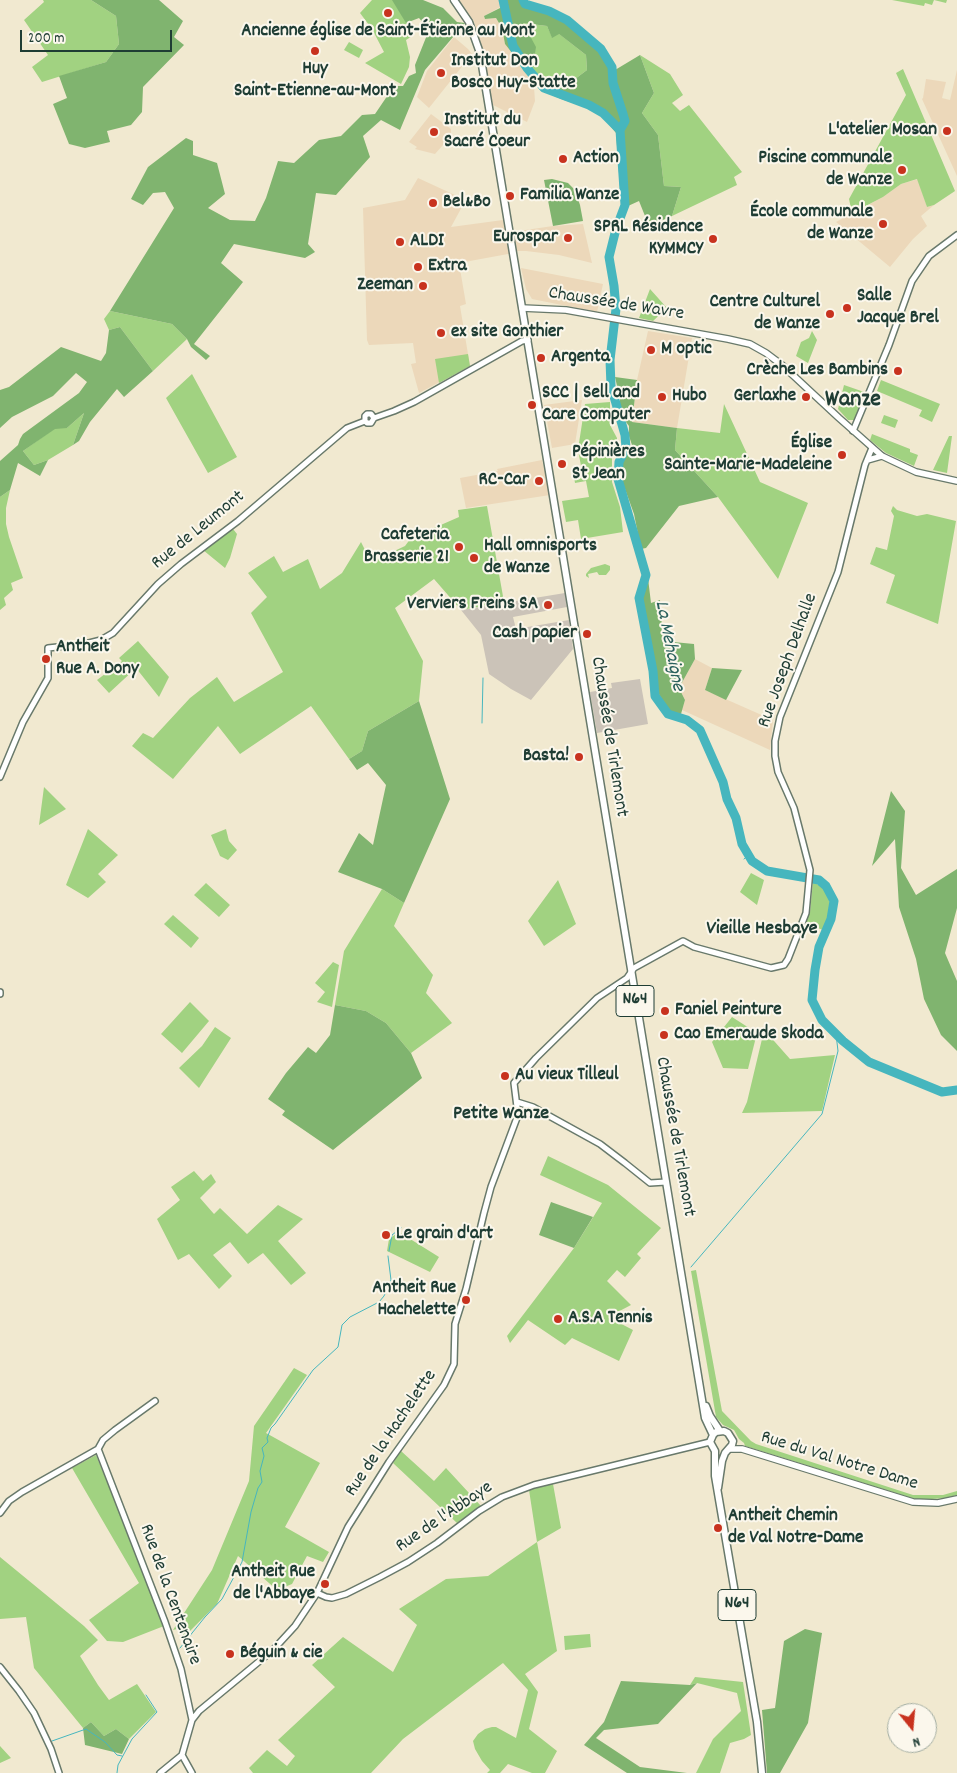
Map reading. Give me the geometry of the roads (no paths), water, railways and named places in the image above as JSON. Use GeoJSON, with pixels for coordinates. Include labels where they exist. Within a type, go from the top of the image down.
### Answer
{"type":"FeatureCollection","features":[{"type":"Feature","properties":{"kind":"main road","name":"Chaussée de Tirlemont"},"geometry":{"type":"LineString","coordinates":[[454,0],[470,22],[478,47],[486,89],[705,1418],[713,1435]]}},
{"type":"Feature","properties":{"kind":"main road","name":"Chaussée de Wavre"},"geometry":{"type":"LineString","coordinates":[[522,308],[559,309],[750,344],[782,364],[882,456],[916,472],[957,481]]}},
{"type":"Feature","properties":{"kind":"main road","name":"Chaussée de Tirlemont"},"geometry":{"type":"LineString","coordinates":[[701,1390],[710,1416],[720,1431],[728,1433],[732,1441]]}},
{"type":"Feature","properties":{"kind":"main road"},"geometry":{"type":"LineString","coordinates":[[710,1442],[713,1435],[720,1431]]}},
{"type":"Feature","properties":{"kind":"main road","name":"Rue du Val Notre Dame"},"geometry":{"type":"LineString","coordinates":[[732,1441],[742,1448],[913,1502],[938,1503],[957,1499]]}},
{"type":"Feature","properties":{"kind":"main road","name":"N64"},"geometry":{"type":"LineString","coordinates":[[718,1488],[719,1476],[732,1441]]}},
{"type":"Feature","properties":{"kind":"main road","name":"N64"},"geometry":{"type":"LineString","coordinates":[[710,1442],[715,1451],[715,1476],[757,1722],[762,1773]]}},
{"type":"Feature","properties":{"kind":"main road","name":"Rue du Val Notre Dame"},"geometry":{"type":"LineString","coordinates":[[727,1451],[742,1448]]}},
{"type":"Feature","properties":{"kind":"main road"},"geometry":{"type":"LineString","coordinates":[[715,1451],[727,1451]]}},
{"type":"Feature","properties":{"kind":"street"},"geometry":{"type":"LineString","coordinates":[[853,431],[889,345],[912,281],[929,256],[957,235]]}},
{"type":"Feature","properties":{"kind":"street","name":"Rue de Leumont"},"geometry":{"type":"LineString","coordinates":[[0,777],[23,722],[48,678],[48,648],[86,644],[101,640],[113,633],[158,584],[181,564],[238,521],[347,428],[365,420],[367,414],[372,415],[374,418],[414,402],[515,345],[528,340]]}},
{"type":"Feature","properties":{"kind":"street","name":"Rue Joseph Delhalle"},"geometry":{"type":"LineString","coordinates":[[631,971],[683,941],[694,947],[771,968],[784,965],[806,913],[810,870],[794,808],[778,772],[775,741],[780,717],[838,572],[867,460],[872,448]]}},
{"type":"Feature","properties":{"kind":"street"},"geometry":{"type":"LineString","coordinates":[[867,460],[882,456]]}},
{"type":"Feature","properties":{"kind":"street","name":"Rue de la Hachelette"},"geometry":{"type":"LineString","coordinates":[[192,1720],[200,1711],[273,1650],[295,1626],[317,1593],[348,1527],[389,1462],[444,1385],[454,1364],[454,1324],[466,1289],[491,1188],[518,1115],[514,1083],[536,1058],[598,998],[627,978],[631,971]]}},
{"type":"Feature","properties":{"kind":"street"},"geometry":{"type":"LineString","coordinates":[[517,1102],[533,1107],[600,1144],[626,1162],[650,1183],[666,1182]]}},
{"type":"Feature","properties":{"kind":"street"},"geometry":{"type":"LineString","coordinates":[[0,1513],[9,1501],[22,1492],[98,1449],[104,1440],[115,1430],[155,1401]]}},
{"type":"Feature","properties":{"kind":"street","name":"Rue de l'Abbaye"},"geometry":{"type":"LineString","coordinates":[[317,1593],[326,1598],[332,1598],[346,1594],[380,1577],[437,1543],[479,1511],[502,1497],[534,1485],[710,1442]]}},
{"type":"Feature","properties":{"kind":"street","name":"Rue de la Centenaire"},"geometry":{"type":"LineString","coordinates":[[98,1449],[165,1622],[181,1669],[192,1720],[182,1755]]}},
{"type":"Feature","properties":{"kind":"street"},"geometry":{"type":"LineString","coordinates":[[0,1667],[34,1713],[51,1749],[59,1773]]}},
{"type":"Feature","properties":{"kind":"street"},"geometry":{"type":"LineString","coordinates":[[160,1773],[182,1755],[192,1773]]}},
{"type":"Feature","properties":{"kind":"waterway","name":"La Mehaigne"},"geometry":{"type":"LineString","coordinates":[[503,0],[513,46],[527,68],[544,88],[589,105],[603,113],[620,130],[625,205],[616,229],[609,257],[616,309],[610,360],[611,386],[625,435],[626,448],[619,462],[618,479],[646,575],[639,598],[653,671],[655,696],[668,714],[687,720],[700,730],[723,782],[727,799],[736,818],[742,844],[752,861],[767,871],[819,880],[826,886],[834,901],[831,919],[819,947],[815,970],[812,1000],[822,1020],[843,1041],[869,1062],[942,1092],[957,1090]]}},
{"type":"Feature","properties":{"kind":"waterway","name":"La Mehaigne"},"geometry":{"type":"LineString","coordinates":[[523,0],[525,4],[549,11],[567,20],[601,49],[612,67],[613,83],[625,121],[620,130]]}},
{"type":"Feature","properties":{"kind":"waterway"},"geometry":{"type":"LineString","coordinates":[[482,723],[483,678]]}},
{"type":"Feature","properties":{"kind":"waterway","name":"La Mehaigne"},"geometry":{"type":"LineString","coordinates":[[744,859],[749,855]]}},
{"type":"Feature","properties":{"kind":"waterway"},"geometry":{"type":"LineString","coordinates":[[691,1267],[822,1114],[838,1051],[836,1034]]}},
{"type":"Feature","properties":{"kind":"waterway"},"geometry":{"type":"LineString","coordinates":[[389,1251],[392,1235],[401,1228]]}},
{"type":"Feature","properties":{"kind":"waterway"},"geometry":{"type":"LineString","coordinates":[[180,1648],[222,1599],[242,1562],[251,1512],[258,1488],[262,1482],[260,1471],[264,1456],[262,1448],[268,1442],[267,1438],[271,1428],[313,1370],[338,1347],[342,1325],[350,1317],[379,1302],[384,1296],[391,1280],[388,1256]]}},
{"type":"Feature","properties":{"kind":"waterway"},"geometry":{"type":"LineString","coordinates":[[117,1773],[118,1765],[132,1739],[157,1712],[146,1695]]}},
{"type":"Feature","properties":{"kind":"waterway"},"geometry":{"type":"LineString","coordinates":[[52,1741],[86,1729],[105,1742],[117,1755],[122,1756]]}},
{"type":"Feature","properties":{"kind":"place","name":"Ancienne église de Saint-Étienne au Mont"},"geometry":{"type":"Point","coordinates":[388,13]}},
{"type":"Feature","properties":{"kind":"place","name":"Huy Saint-Etienne-au-Mont"},"geometry":{"type":"Point","coordinates":[315,51]}},
{"type":"Feature","properties":{"kind":"place","name":"Institut Don Bosco Huy-Statte"},"geometry":{"type":"Point","coordinates":[441,73]}},
{"type":"Feature","properties":{"kind":"place","name":"L'atelier Mosan"},"geometry":{"type":"Point","coordinates":[947,131]}},
{"type":"Feature","properties":{"kind":"place","name":"Institut du Sacré Coeur"},"geometry":{"type":"Point","coordinates":[434,132]}},
{"type":"Feature","properties":{"kind":"place","name":"Action"},"geometry":{"type":"Point","coordinates":[563,159]}},
{"type":"Feature","properties":{"kind":"place","name":"Piscine communale de Wanze"},"geometry":{"type":"Point","coordinates":[902,170]}},
{"type":"Feature","properties":{"kind":"place","name":"Familia Wanze"},"geometry":{"type":"Point","coordinates":[510,196]}},
{"type":"Feature","properties":{"kind":"place","name":"Bel&Bo"},"geometry":{"type":"Point","coordinates":[433,203]}},
{"type":"Feature","properties":{"kind":"place","name":"École communale de Wanze"},"geometry":{"type":"Point","coordinates":[883,224]}},
{"type":"Feature","properties":{"kind":"place","name":"Eurospar"},"geometry":{"type":"Point","coordinates":[568,238]}},
{"type":"Feature","properties":{"kind":"place","name":"SPRL Résidence KYMMCY"},"geometry":{"type":"Point","coordinates":[713,239]}},
{"type":"Feature","properties":{"kind":"place","name":"ALDI"},"geometry":{"type":"Point","coordinates":[400,242]}},
{"type":"Feature","properties":{"kind":"place","name":"Extra"},"geometry":{"type":"Point","coordinates":[418,267]}},
{"type":"Feature","properties":{"kind":"place","name":"Zeeman"},"geometry":{"type":"Point","coordinates":[423,286]}},
{"type":"Feature","properties":{"kind":"place","name":"Salle Jacque Brel"},"geometry":{"type":"Point","coordinates":[847,308]}},
{"type":"Feature","properties":{"kind":"place","name":"Centre Culturel de Wanze"},"geometry":{"type":"Point","coordinates":[830,314]}},
{"type":"Feature","properties":{"kind":"place","name":"ex site Gonthier"},"geometry":{"type":"Point","coordinates":[441,333]}},
{"type":"Feature","properties":{"kind":"place","name":"M optic"},"geometry":{"type":"Point","coordinates":[651,350]}},
{"type":"Feature","properties":{"kind":"place","name":"Argenta"},"geometry":{"type":"Point","coordinates":[541,358]}},
{"type":"Feature","properties":{"kind":"place","name":"Crèche Les Bambins"},"geometry":{"type":"Point","coordinates":[898,371]}},
{"type":"Feature","properties":{"kind":"place","name":"Hubo"},"geometry":{"type":"Point","coordinates":[662,397]}},
{"type":"Feature","properties":{"kind":"place","name":"Gerlaxhe"},"geometry":{"type":"Point","coordinates":[806,397]}},
{"type":"Feature","properties":{"kind":"place","name":"SCC | Sell and Care Computer"},"geometry":{"type":"Point","coordinates":[532,405]}},
{"type":"Feature","properties":{"kind":"place","name":"Église Sainte-Marie-Madeleine"},"geometry":{"type":"Point","coordinates":[842,455]}},
{"type":"Feature","properties":{"kind":"place","name":"Pépinières St Jean"},"geometry":{"type":"Point","coordinates":[562,464]}},
{"type":"Feature","properties":{"kind":"place","name":"RC-Car"},"geometry":{"type":"Point","coordinates":[539,481]}},
{"type":"Feature","properties":{"kind":"place","name":"Cafeteria Brasserie 21"},"geometry":{"type":"Point","coordinates":[459,547]}},
{"type":"Feature","properties":{"kind":"place","name":"Hall omnisports de Wanze"},"geometry":{"type":"Point","coordinates":[474,558]}},
{"type":"Feature","properties":{"kind":"place","name":"Verviers Freins SA"},"geometry":{"type":"Point","coordinates":[548,605]}},
{"type":"Feature","properties":{"kind":"place","name":"Cash papier"},"geometry":{"type":"Point","coordinates":[587,634]}},
{"type":"Feature","properties":{"kind":"place","name":"Antheit Rue A. Dony"},"geometry":{"type":"Point","coordinates":[46,659]}},
{"type":"Feature","properties":{"kind":"place","name":"Basta!"},"geometry":{"type":"Point","coordinates":[579,757]}},
{"type":"Feature","properties":{"kind":"place","name":"Faniel Peinture"},"geometry":{"type":"Point","coordinates":[665,1011]}},
{"type":"Feature","properties":{"kind":"place","name":"Cao Emeraude Skoda"},"geometry":{"type":"Point","coordinates":[664,1035]}},
{"type":"Feature","properties":{"kind":"place","name":"Au vieux Tilleul"},"geometry":{"type":"Point","coordinates":[505,1076]}},
{"type":"Feature","properties":{"kind":"place","name":"Le grain d'art"},"geometry":{"type":"Point","coordinates":[386,1235]}},
{"type":"Feature","properties":{"kind":"place","name":"Antheit Rue Hachelette"},"geometry":{"type":"Point","coordinates":[466,1300]}},
{"type":"Feature","properties":{"kind":"place","name":"A.S.A Tennis"},"geometry":{"type":"Point","coordinates":[558,1319]}},
{"type":"Feature","properties":{"kind":"place","name":"Antheit Chemin de Val Notre-Dame"},"geometry":{"type":"Point","coordinates":[718,1528]}},
{"type":"Feature","properties":{"kind":"place","name":"Antheit Rue de l'Abbaye"},"geometry":{"type":"Point","coordinates":[325,1584]}},
{"type":"Feature","properties":{"kind":"place","name":"Béguin & cie"},"geometry":{"type":"Point","coordinates":[230,1654]}},
{"type":"Feature","properties":{"kind":"district","name":"Wanze"},"geometry":{"type":"Point","coordinates":[853,402]}},
{"type":"Feature","properties":{"kind":"district","name":"Vieille Hesbaye"},"geometry":{"type":"Point","coordinates":[762,930]}},
{"type":"Feature","properties":{"kind":"district","name":"Petite Wanze"},"geometry":{"type":"Point","coordinates":[501,1115]}}]}
